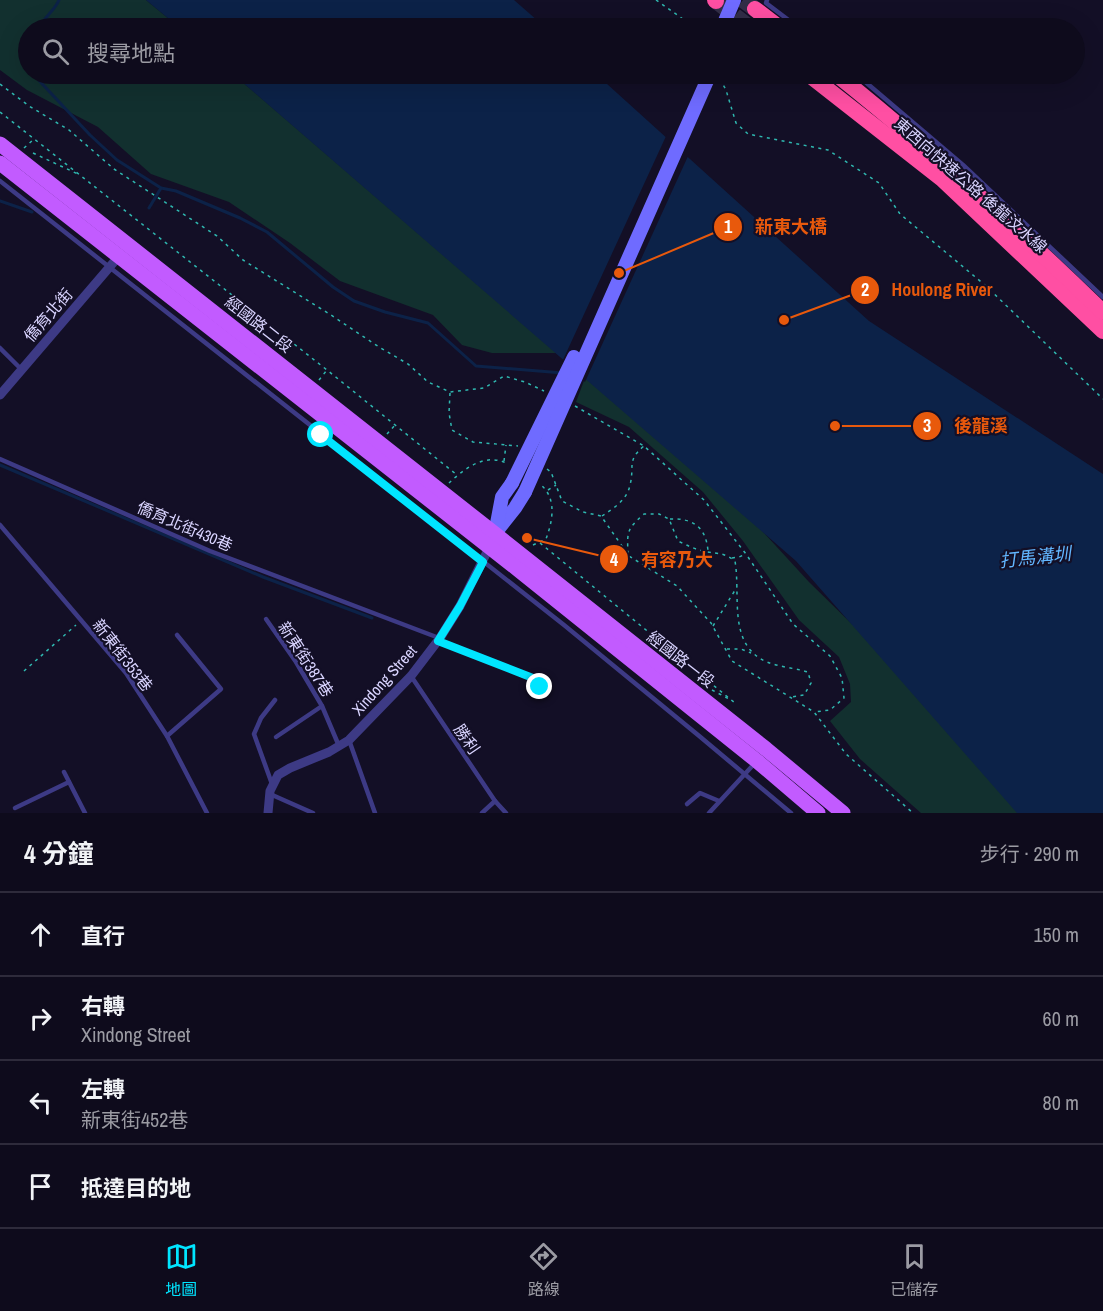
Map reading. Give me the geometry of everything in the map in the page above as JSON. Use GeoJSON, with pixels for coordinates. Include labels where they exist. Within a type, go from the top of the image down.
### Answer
{"type":"FeatureCollection","features":[{"type":"Feature","properties":{"kind":"highway"},"geometry":{"type":"LineString","coordinates":[[755,3],[770,18]]}},
{"type":"Feature","properties":{"kind":"highway","name":"東西向快速公路 後龍汶水線"},"geometry":{"type":"LineString","coordinates":[[821,84],[942,179],[1103,331]]}},
{"type":"Feature","properties":{"kind":"highway","name":"東西向快速公路 後龍汶水線"},"geometry":{"type":"LineString","coordinates":[[849,84],[952,171],[1103,312]]}},
{"type":"Feature","properties":{"kind":"main road","name":"經國路二段"},"geometry":{"type":"LineString","coordinates":[[0,144],[489,548]]}},
{"type":"Feature","properties":{"kind":"main road","name":"經國路二段"},"geometry":{"type":"LineString","coordinates":[[0,163],[489,548]]}},
{"type":"Feature","properties":{"kind":"main road","name":"經國路一段"},"geometry":{"type":"LineString","coordinates":[[489,548],[757,761],[818,813]]}},
{"type":"Feature","properties":{"kind":"main road","name":"經國路一段"},"geometry":{"type":"LineString","coordinates":[[489,548],[766,749],[843,813]]}},
{"type":"Feature","properties":{"kind":"street"},"geometry":{"type":"LineString","coordinates":[[726,18],[734,0]]}},
{"type":"Feature","properties":{"kind":"street"},"geometry":{"type":"LineString","coordinates":[[740,18],[755,3]]}},
{"type":"Feature","properties":{"kind":"street"},"geometry":{"type":"LineString","coordinates":[[489,548],[502,497],[512,483],[565,377],[697,84]]}},
{"type":"Feature","properties":{"kind":"street"},"geometry":{"type":"LineString","coordinates":[[489,548],[525,492],[706,84]]}},
{"type":"Feature","properties":{"kind":"street","name":"僑育北街"},"geometry":{"type":"LineString","coordinates":[[0,395],[119,256]]}},
{"type":"Feature","properties":{"kind":"street","name":"Xindong Street"},"geometry":{"type":"LineString","coordinates":[[271,789],[278,775],[349,740],[411,676],[439,640],[489,548]]}},
{"type":"Feature","properties":{"kind":"street"},"geometry":{"type":"LineString","coordinates":[[268,813],[271,789]]}},
{"type":"Feature","properties":{"kind":"lane"},"geometry":{"type":"LineString","coordinates":[[755,3],[766,3],[786,18]]}},
{"type":"Feature","properties":{"kind":"lane"},"geometry":{"type":"LineString","coordinates":[[868,84],[963,165],[1103,297]]}},
{"type":"Feature","properties":{"kind":"lane"},"geometry":{"type":"LineString","coordinates":[[0,181],[109,268],[489,548],[564,625],[746,774],[790,813]]}},
{"type":"Feature","properties":{"kind":"lane"},"geometry":{"type":"LineString","coordinates":[[0,348],[21,369]]}},
{"type":"Feature","properties":{"kind":"lane","name":"僑育北街430巷"},"geometry":{"type":"LineString","coordinates":[[0,459],[210,551],[439,640]]}},
{"type":"Feature","properties":{"kind":"lane","name":"新東街353巷"},"geometry":{"type":"LineString","coordinates":[[0,525],[126,673],[167,736],[207,813]]}},
{"type":"Feature","properties":{"kind":"lane","name":"新東街387巷"},"geometry":{"type":"LineString","coordinates":[[266,619],[296,662],[322,706],[339,746]]}},
{"type":"Feature","properties":{"kind":"lane"},"geometry":{"type":"LineString","coordinates":[[167,736],[221,689],[177,635]]}},
{"type":"Feature","properties":{"kind":"lane","name":"勝利"},"geometry":{"type":"LineString","coordinates":[[411,676],[495,801],[506,813]]}},
{"type":"Feature","properties":{"kind":"lane"},"geometry":{"type":"LineString","coordinates":[[275,700],[261,718],[254,734],[271,789],[313,813]]}},
{"type":"Feature","properties":{"kind":"lane"},"geometry":{"type":"LineString","coordinates":[[276,737],[322,706]]}},
{"type":"Feature","properties":{"kind":"lane"},"geometry":{"type":"LineString","coordinates":[[349,740],[375,813]]}},
{"type":"Feature","properties":{"kind":"lane"},"geometry":{"type":"LineString","coordinates":[[709,813],[757,761]]}},
{"type":"Feature","properties":{"kind":"lane"},"geometry":{"type":"LineString","coordinates":[[64,772],[85,813]]}},
{"type":"Feature","properties":{"kind":"lane"},"geometry":{"type":"LineString","coordinates":[[15,808],[69,782]]}},
{"type":"Feature","properties":{"kind":"lane"},"geometry":{"type":"LineString","coordinates":[[687,804],[700,793],[719,801]]}},
{"type":"Feature","properties":{"kind":"lane"},"geometry":{"type":"LineString","coordinates":[[482,813],[495,801]]}},
{"type":"Feature","properties":{"kind":"path"},"geometry":{"type":"LineString","coordinates":[[656,0],[682,18]]}},
{"type":"Feature","properties":{"kind":"path"},"geometry":{"type":"LineString","coordinates":[[0,84],[29,106],[69,130],[114,169],[217,236],[243,260],[408,363],[428,382],[450,392],[484,388],[504,376],[525,382],[543,391]]}},
{"type":"Feature","properties":{"kind":"path"},"geometry":{"type":"LineString","coordinates":[[723,84],[736,123],[748,134],[828,150],[879,183],[900,214],[986,286],[1103,399]]}},
{"type":"Feature","properties":{"kind":"path"},"geometry":{"type":"LineString","coordinates":[[0,112],[457,475]]}},
{"type":"Feature","properties":{"kind":"path"},"geometry":{"type":"LineString","coordinates":[[24,149],[34,139]]}},
{"type":"Feature","properties":{"kind":"path"},"geometry":{"type":"LineString","coordinates":[[33,153],[83,177]]}},
{"type":"Feature","properties":{"kind":"path"},"geometry":{"type":"LineString","coordinates":[[318,381],[327,370]]}},
{"type":"Feature","properties":{"kind":"path"},"geometry":{"type":"LineString","coordinates":[[450,392],[449,412],[452,430],[473,442],[517,445],[526,452]]}},
{"type":"Feature","properties":{"kind":"path"},"geometry":{"type":"LineString","coordinates":[[571,404],[644,446],[704,500],[746,554],[793,624],[830,656],[843,678],[844,698],[830,710],[814,712]]}},
{"type":"Feature","properties":{"kind":"path"},"geometry":{"type":"LineString","coordinates":[[385,437],[395,425]]}},
{"type":"Feature","properties":{"kind":"path"},"geometry":{"type":"LineString","coordinates":[[504,462],[506,444]]}},
{"type":"Feature","properties":{"kind":"path"},"geometry":{"type":"LineString","coordinates":[[543,465],[551,472],[562,501],[583,513],[601,516],[620,504],[630,485],[630,468],[635,453],[644,446]]}},
{"type":"Feature","properties":{"kind":"path"},"geometry":{"type":"LineString","coordinates":[[547,490],[556,485]]}},
{"type":"Feature","properties":{"kind":"path"},"geometry":{"type":"LineString","coordinates":[[628,556],[627,536],[630,527],[644,514],[659,514],[669,519],[684,519],[696,524],[707,538],[708,552]]}},
{"type":"Feature","properties":{"kind":"path"},"geometry":{"type":"LineString","coordinates":[[601,516],[628,556],[677,586],[713,627],[732,661],[814,712],[846,754],[913,813]]}},
{"type":"Feature","properties":{"kind":"path"},"geometry":{"type":"LineString","coordinates":[[669,519],[678,541],[691,548],[725,553],[735,561],[740,632],[752,653]]}},
{"type":"Feature","properties":{"kind":"path"},"geometry":{"type":"LineString","coordinates":[[540,543],[735,703],[706,687]]}},
{"type":"Feature","properties":{"kind":"path"},"geometry":{"type":"LineString","coordinates":[[731,558],[746,554]]}},
{"type":"Feature","properties":{"kind":"path"},"geometry":{"type":"LineString","coordinates":[[713,627],[738,586]]}},
{"type":"Feature","properties":{"kind":"path"},"geometry":{"type":"LineString","coordinates":[[24,671],[81,620]]}},
{"type":"Feature","properties":{"kind":"path"},"geometry":{"type":"LineString","coordinates":[[439,640],[538,680],[540,687],[535,700]]}},
{"type":"Feature","properties":{"kind":"path"},"geometry":{"type":"LineString","coordinates":[[726,649],[741,649],[769,663],[808,672],[812,683],[804,695],[790,697]]}},
{"type":"Feature","properties":{"kind":"path"},"geometry":{"type":"LineString","coordinates":[[697,681],[701,676]]}},
{"type":"Feature","properties":{"kind":"green space"},"geometry":{"type":"Polygon","coordinates":[[[0,0],[146,0],[168,18],[18,18],[18,83],[0,70],[0,0]]]}},
{"type":"Feature","properties":{"kind":"green space"},"geometry":{"type":"Polygon","coordinates":[[[19,84],[245,84],[557,353],[492,353],[462,345],[433,315],[340,281],[290,243],[229,202],[151,174],[98,127],[19,84]]]}},
{"type":"Feature","properties":{"kind":"green space"},"geometry":{"type":"Polygon","coordinates":[[[585,378],[742,509],[809,582],[954,724],[1070,813],[921,813],[860,759],[830,721],[851,702],[850,684],[839,657],[799,620],[743,541],[703,492],[629,427],[576,402],[585,378]]]}},
{"type":"Feature","properties":{"kind":"water"},"geometry":{"type":"Polygon","coordinates":[[[146,0],[514,0],[535,18],[168,18],[146,0]]]}},
{"type":"Feature","properties":{"kind":"water","name":"打馬溝圳"},"geometry":{"type":"Polygon","coordinates":[[[245,84],[607,84],[869,321],[1103,474],[1103,813],[1017,813],[796,561],[245,84]]]}},
{"type":"Feature","properties":{"kind":"pier"},"geometry":{"type":"Polygon","coordinates":[[[667,134],[689,154],[585,382],[562,362],[667,134]]]}},
{"type":"Feature","properties":{"kind":"waterway"},"geometry":{"type":"LineString","coordinates":[[46,18],[59,0]]}},
{"type":"Feature","properties":{"kind":"waterway"},"geometry":{"type":"LineString","coordinates":[[42,84],[117,160],[161,188],[176,191],[267,232],[333,287],[354,301],[428,323],[476,366],[563,373]]}},
{"type":"Feature","properties":{"kind":"waterway"},"geometry":{"type":"LineString","coordinates":[[149,208],[161,188]]}},
{"type":"Feature","properties":{"kind":"waterway"},"geometry":{"type":"LineString","coordinates":[[0,201],[32,212]]}},
{"type":"Feature","properties":{"kind":"waterway"},"geometry":{"type":"LineString","coordinates":[[0,465],[263,577],[372,618]]}},
{"type":"Feature","properties":{"kind":"tunnel"},"geometry":{"type":"LineString","coordinates":[[743,0],[755,9]]}},
{"type":"Feature","properties":{"kind":"tunnel"},"geometry":{"type":"LineString","coordinates":[[716,1],[738,18]]}},
{"type":"Feature","properties":{"kind":"place","name":"新東大橋"},"geometry":{"type":"Point","coordinates":[619,273]}},
{"type":"Feature","properties":{"kind":"place","name":"Houlong River"},"geometry":{"type":"Point","coordinates":[784,320]}},
{"type":"Feature","properties":{"kind":"place","name":"後龍溪"},"geometry":{"type":"Point","coordinates":[835,426]}},
{"type":"Feature","properties":{"kind":"place","name":"有容乃大"},"geometry":{"type":"Point","coordinates":[527,538]}},
{"type":"Feature","properties":{"kind":"route"},"geometry":{"type":"LineString","coordinates":[[321,435],[483,562],[438,641],[538,680],[540,687]]}}]}
